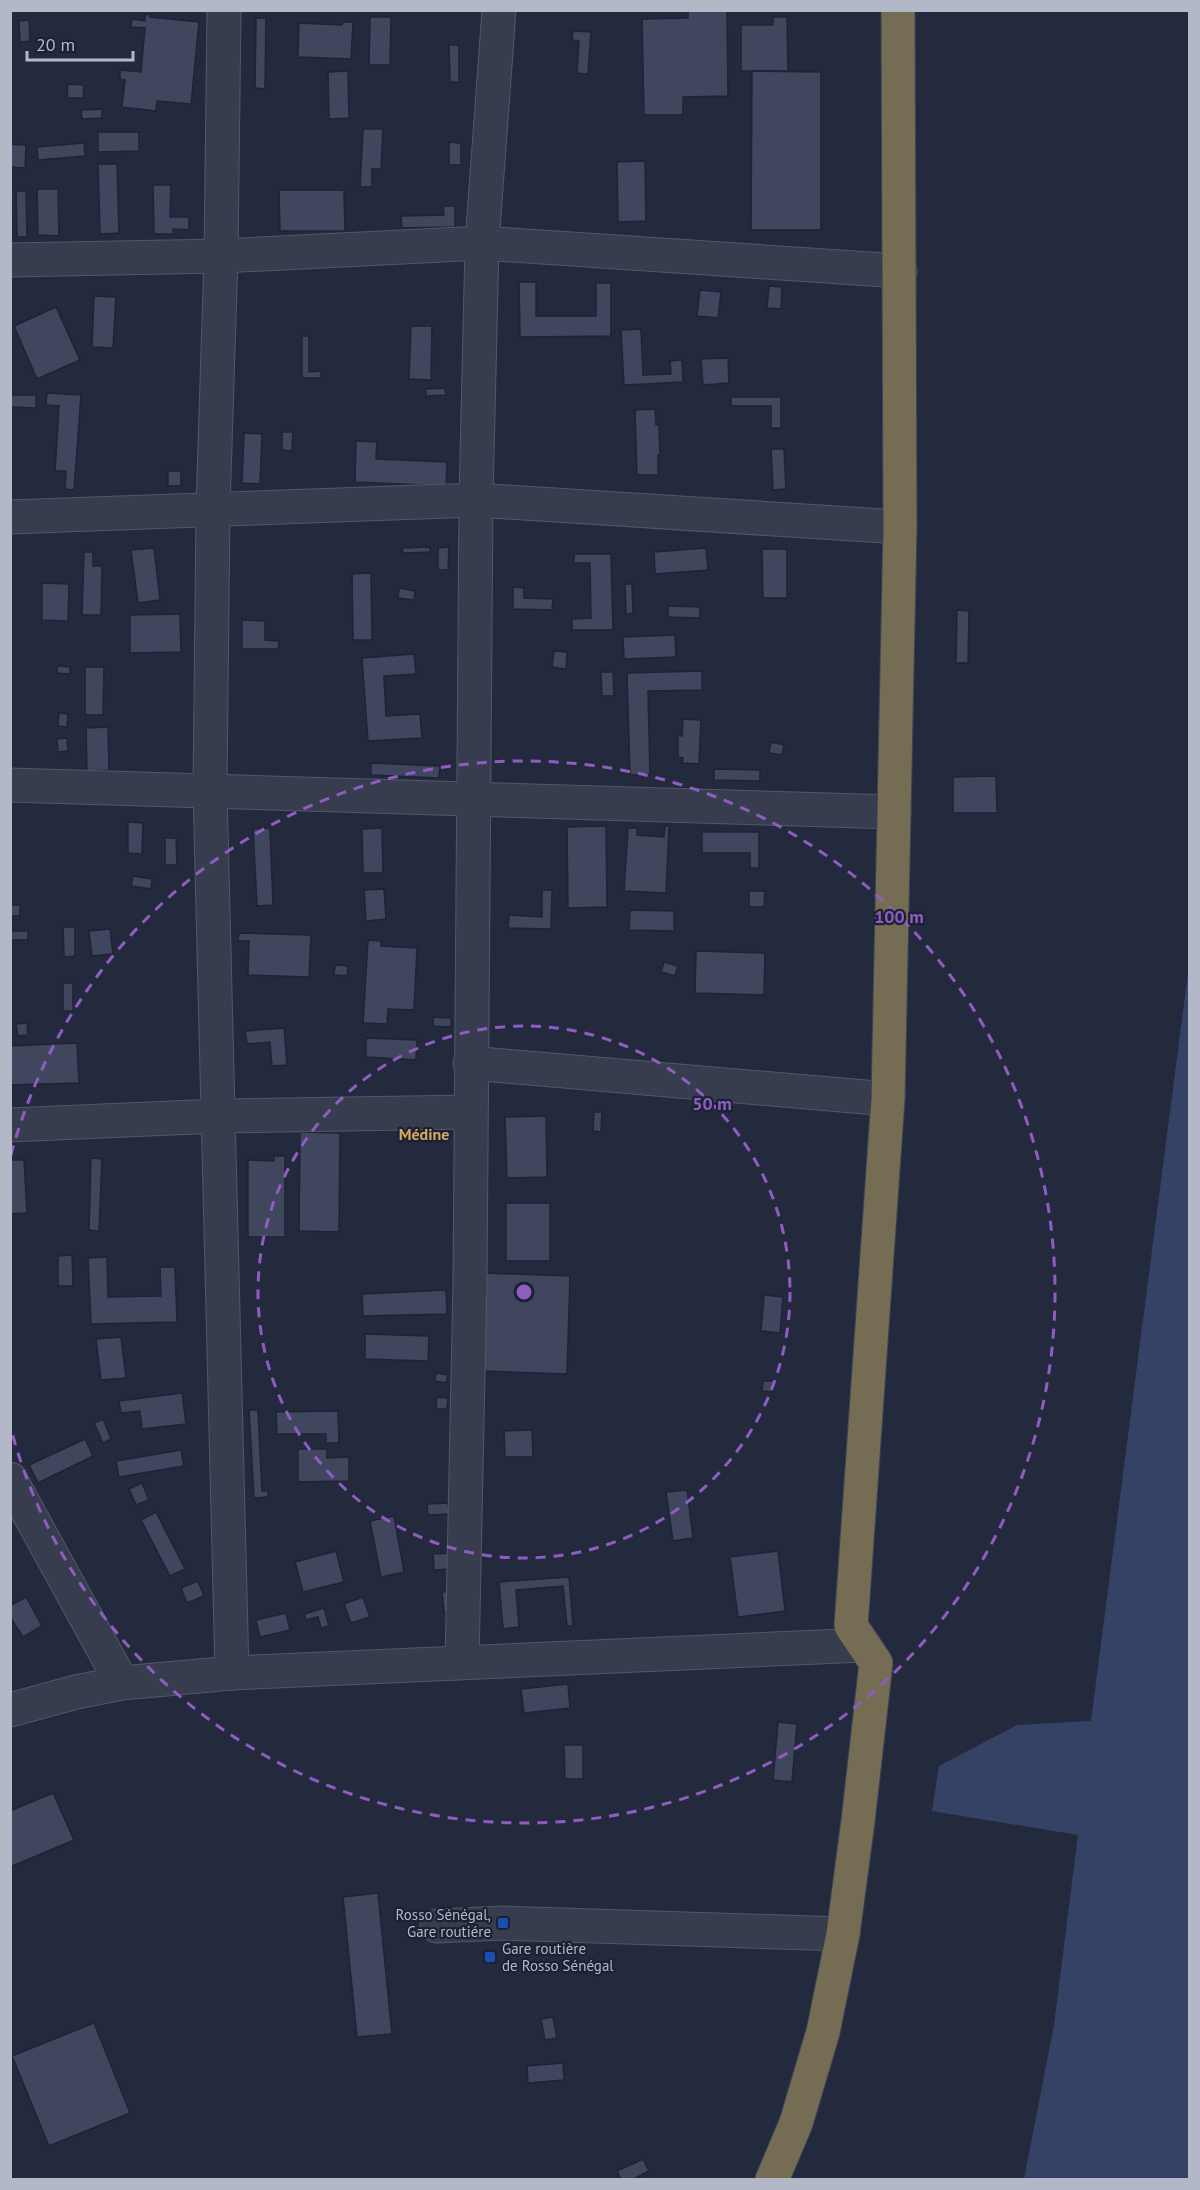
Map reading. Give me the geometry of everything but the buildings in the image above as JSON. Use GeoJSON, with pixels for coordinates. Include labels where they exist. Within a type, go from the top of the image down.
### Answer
{"type":"FeatureCollection","features":[{"type":"Feature","properties":{"kind":"highway"},"geometry":{"type":"LineString","coordinates":[[772,2180],[796,2123],[823,2032],[843,1934],[876,1663],[851,1626],[888,1099],[900,527],[898,10]]}},
{"type":"Feature","properties":{"kind":"street"},"geometry":{"type":"LineString","coordinates":[[224,10],[221,256],[213,509],[210,790],[232,1673]]}},
{"type":"Feature","properties":{"kind":"street"},"geometry":{"type":"LineString","coordinates":[[462,1662],[470,1292],[476,500],[482,243],[499,10]]}},
{"type":"Feature","properties":{"kind":"street"},"geometry":{"type":"LineString","coordinates":[[10,260],[221,256],[482,243],[900,271]]}},
{"type":"Feature","properties":{"kind":"street"},"geometry":{"type":"LineString","coordinates":[[10,517],[476,500],[900,527]]}},
{"type":"Feature","properties":{"kind":"street"},"geometry":{"type":"LineString","coordinates":[[10,785],[894,812]]}},
{"type":"Feature","properties":{"kind":"street"},"geometry":{"type":"LineString","coordinates":[[470,1064],[888,1099]]}},
{"type":"Feature","properties":{"kind":"street"},"geometry":{"type":"LineString","coordinates":[[10,1125],[218,1116],[470,1112]]}},
{"type":"Feature","properties":{"kind":"street"},"geometry":{"type":"LineString","coordinates":[[10,1479],[122,1683]]}},
{"type":"Feature","properties":{"kind":"street"},"geometry":{"type":"LineString","coordinates":[[10,1710],[76,1692],[122,1683],[232,1673],[864,1644]]}},
{"type":"Feature","properties":{"kind":"street"},"geometry":{"type":"LineString","coordinates":[[437,1926],[503,1923],[843,1934]]}},
{"type":"Feature","properties":{"kind":"water"},"geometry":{"type":"Polygon","coordinates":[[[1189,965],[1189,2179],[1024,2179],[1054,2025],[1078,1835],[932,1811],[939,1766],[1017,1725],[1091,1721],[1189,965]]]}},
{"type":"Feature","properties":{"kind":"place","name":"Rosso Sénégal, Gare routiére"},"geometry":{"type":"Point","coordinates":[503,1923]}},
{"type":"Feature","properties":{"kind":"place","name":"Gare routière de Rosso Sénégal"},"geometry":{"type":"Point","coordinates":[490,1957]}},
{"type":"Feature","properties":{"kind":"district","name":"Médine"},"geometry":{"type":"Point","coordinates":[424,1134]}}]}
